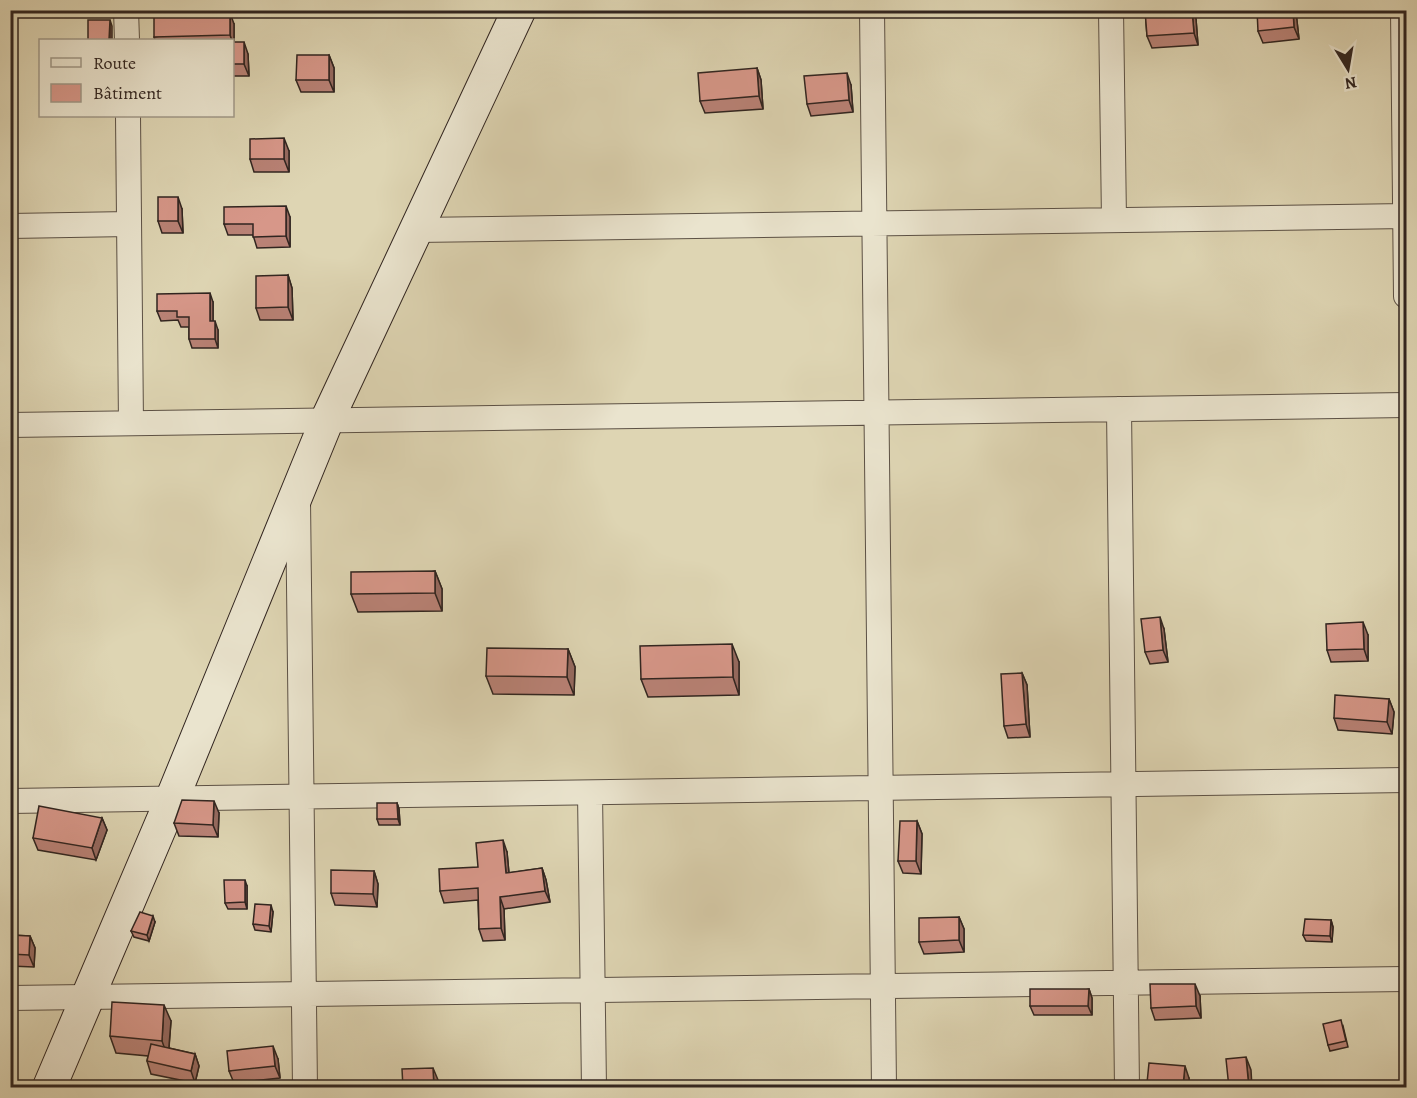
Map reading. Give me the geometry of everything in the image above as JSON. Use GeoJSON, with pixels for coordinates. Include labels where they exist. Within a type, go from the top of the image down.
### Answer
{"type":"FeatureCollection","features":[{"type":"Feature","properties":{"kind":"street"},"geometry":{"type":"LineString","coordinates":[[126,10],[127,39]]}},
{"type":"Feature","properties":{"kind":"street"},"geometry":{"type":"LineString","coordinates":[[49,1088],[172,799],[327,420],[519,10]]}},
{"type":"Feature","properties":{"kind":"street"},"geometry":{"type":"LineString","coordinates":[[872,10],[884,1088]]}},
{"type":"Feature","properties":{"kind":"street"},"geometry":{"type":"LineString","coordinates":[[1111,10],[1114,220]]}},
{"type":"Feature","properties":{"kind":"street"},"geometry":{"type":"LineString","coordinates":[[1403,10],[1407,296]]}},
{"type":"Feature","properties":{"kind":"street"},"geometry":{"type":"LineString","coordinates":[[128,117],[131,423]]}},
{"type":"Feature","properties":{"kind":"street"},"geometry":{"type":"LineString","coordinates":[[416,230],[1406,216]]}},
{"type":"Feature","properties":{"kind":"street"},"geometry":{"type":"LineString","coordinates":[[10,226],[129,224]]}},
{"type":"Feature","properties":{"kind":"street"},"geometry":{"type":"LineString","coordinates":[[10,424],[1407,405]]}},
{"type":"Feature","properties":{"kind":"street"},"geometry":{"type":"LineString","coordinates":[[1119,409],[1127,1088]]}},
{"type":"Feature","properties":{"kind":"street"},"geometry":{"type":"LineString","coordinates":[[298,490],[305,1088]]}},
{"type":"Feature","properties":{"kind":"street"},"geometry":{"type":"LineString","coordinates":[[10,801],[1407,780]]}},
{"type":"Feature","properties":{"kind":"street"},"geometry":{"type":"LineString","coordinates":[[590,793],[594,1088]]}},
{"type":"Feature","properties":{"kind":"street"},"geometry":{"type":"LineString","coordinates":[[10,998],[1407,979]]}},
{"type":"Feature","properties":{"kind":"building"},"geometry":{"type":"Polygon","coordinates":[[[1145,10],[1192,10],[1194,33],[1147,36],[1145,10]]]}},
{"type":"Feature","properties":{"kind":"building"},"geometry":{"type":"Polygon","coordinates":[[[1257,10],[1293,10],[1294,27],[1258,31],[1257,10]]]}},
{"type":"Feature","properties":{"kind":"building"},"geometry":{"type":"Polygon","coordinates":[[[230,13],[230,35],[154,37],[154,16],[230,13]]]}},
{"type":"Feature","properties":{"kind":"building"},"geometry":{"type":"Polygon","coordinates":[[[88,20],[110,20],[109,39],[88,39],[88,20]]]}},
{"type":"Feature","properties":{"kind":"building"},"geometry":{"type":"Polygon","coordinates":[[[234,42],[244,42],[244,64],[234,64],[234,42]]]}},
{"type":"Feature","properties":{"kind":"building"},"geometry":{"type":"Polygon","coordinates":[[[297,55],[329,55],[329,80],[296,80],[297,55]]]}},
{"type":"Feature","properties":{"kind":"building"},"geometry":{"type":"Polygon","coordinates":[[[757,68],[759,96],[700,101],[698,73],[757,68]]]}},
{"type":"Feature","properties":{"kind":"building"},"geometry":{"type":"Polygon","coordinates":[[[847,73],[849,100],[807,104],[804,76],[847,73]]]}},
{"type":"Feature","properties":{"kind":"building"},"geometry":{"type":"Polygon","coordinates":[[[284,138],[284,159],[250,159],[250,139],[284,138]]]}},
{"type":"Feature","properties":{"kind":"building"},"geometry":{"type":"Polygon","coordinates":[[[158,197],[178,197],[178,221],[158,221],[158,197]]]}},
{"type":"Feature","properties":{"kind":"building"},"geometry":{"type":"Polygon","coordinates":[[[286,206],[286,236],[253,237],[253,224],[224,224],[224,207],[286,206]]]}},
{"type":"Feature","properties":{"kind":"building"},"geometry":{"type":"Polygon","coordinates":[[[288,275],[288,307],[256,308],[256,276],[288,275]]]}},
{"type":"Feature","properties":{"kind":"building"},"geometry":{"type":"Polygon","coordinates":[[[210,293],[210,321],[215,321],[215,339],[189,339],[189,317],[177,317],[177,311],[157,311],[157,294],[210,293]]]}},
{"type":"Feature","properties":{"kind":"building"},"geometry":{"type":"Polygon","coordinates":[[[435,571],[435,593],[351,594],[351,572],[435,571]]]}},
{"type":"Feature","properties":{"kind":"building"},"geometry":{"type":"Polygon","coordinates":[[[1160,617],[1163,650],[1145,652],[1141,619],[1160,617]]]}},
{"type":"Feature","properties":{"kind":"building"},"geometry":{"type":"Polygon","coordinates":[[[1363,622],[1364,649],[1327,650],[1326,624],[1363,622]]]}},
{"type":"Feature","properties":{"kind":"building"},"geometry":{"type":"Polygon","coordinates":[[[732,644],[733,677],[641,679],[640,646],[732,644]]]}},
{"type":"Feature","properties":{"kind":"building"},"geometry":{"type":"Polygon","coordinates":[[[487,648],[568,649],[567,677],[486,676],[487,648]]]}},
{"type":"Feature","properties":{"kind":"building"},"geometry":{"type":"Polygon","coordinates":[[[1022,673],[1026,724],[1004,726],[1001,674],[1022,673]]]}},
{"type":"Feature","properties":{"kind":"building"},"geometry":{"type":"Polygon","coordinates":[[[1335,695],[1389,699],[1387,722],[1334,718],[1335,695]]]}},
{"type":"Feature","properties":{"kind":"building"},"geometry":{"type":"Polygon","coordinates":[[[182,800],[214,801],[213,825],[174,823],[182,800]]]}},
{"type":"Feature","properties":{"kind":"building"},"geometry":{"type":"Polygon","coordinates":[[[377,803],[397,803],[398,819],[377,819],[377,803]]]}},
{"type":"Feature","properties":{"kind":"building"},"geometry":{"type":"Polygon","coordinates":[[[39,806],[102,818],[92,848],[33,838],[39,806]]]}},
{"type":"Feature","properties":{"kind":"building"},"geometry":{"type":"Polygon","coordinates":[[[900,821],[917,821],[916,861],[898,861],[900,821]]]}},
{"type":"Feature","properties":{"kind":"building"},"geometry":{"type":"Polygon","coordinates":[[[503,840],[506,873],[542,868],[545,891],[500,897],[501,928],[479,929],[478,888],[440,891],[439,869],[478,867],[476,843],[503,840]]]}},
{"type":"Feature","properties":{"kind":"building"},"geometry":{"type":"Polygon","coordinates":[[[331,870],[374,871],[373,894],[331,893],[331,870]]]}},
{"type":"Feature","properties":{"kind":"building"},"geometry":{"type":"Polygon","coordinates":[[[224,880],[245,880],[245,902],[225,903],[224,880]]]}},
{"type":"Feature","properties":{"kind":"building"},"geometry":{"type":"Polygon","coordinates":[[[255,904],[271,905],[269,926],[253,924],[255,904]]]}},
{"type":"Feature","properties":{"kind":"building"},"geometry":{"type":"Polygon","coordinates":[[[140,912],[153,916],[147,935],[131,931],[140,912]]]}},
{"type":"Feature","properties":{"kind":"building"},"geometry":{"type":"Polygon","coordinates":[[[959,917],[959,940],[919,942],[919,918],[959,917]]]}},
{"type":"Feature","properties":{"kind":"building"},"geometry":{"type":"Polygon","coordinates":[[[1305,919],[1331,920],[1330,936],[1303,935],[1305,919]]]}},
{"type":"Feature","properties":{"kind":"building"},"geometry":{"type":"Polygon","coordinates":[[[10,935],[30,936],[29,955],[10,954],[10,935]]]}},
{"type":"Feature","properties":{"kind":"building"},"geometry":{"type":"Polygon","coordinates":[[[1150,984],[1195,984],[1196,1006],[1151,1008],[1150,984]]]}},
{"type":"Feature","properties":{"kind":"building"},"geometry":{"type":"Polygon","coordinates":[[[1030,989],[1089,989],[1088,1006],[1030,1006],[1030,989]]]}},
{"type":"Feature","properties":{"kind":"building"},"geometry":{"type":"Polygon","coordinates":[[[112,1002],[164,1005],[162,1041],[110,1036],[112,1002]]]}},
{"type":"Feature","properties":{"kind":"building"},"geometry":{"type":"Polygon","coordinates":[[[1341,1020],[1346,1041],[1328,1045],[1323,1024],[1341,1020]]]}},
{"type":"Feature","properties":{"kind":"building"},"geometry":{"type":"Polygon","coordinates":[[[151,1044],[195,1054],[191,1071],[147,1061],[151,1044]]]}},
{"type":"Feature","properties":{"kind":"building"},"geometry":{"type":"Polygon","coordinates":[[[273,1046],[275,1066],[229,1071],[227,1051],[273,1046]]]}},
{"type":"Feature","properties":{"kind":"building"},"geometry":{"type":"Polygon","coordinates":[[[1246,1057],[1249,1088],[1229,1088],[1226,1059],[1246,1057]]]}},
{"type":"Feature","properties":{"kind":"building"},"geometry":{"type":"Polygon","coordinates":[[[1149,1063],[1185,1066],[1183,1086],[1147,1083],[1149,1063]]]}},
{"type":"Feature","properties":{"kind":"building"},"geometry":{"type":"Polygon","coordinates":[[[433,1068],[434,1088],[403,1088],[402,1069],[433,1068]]]}}]}
